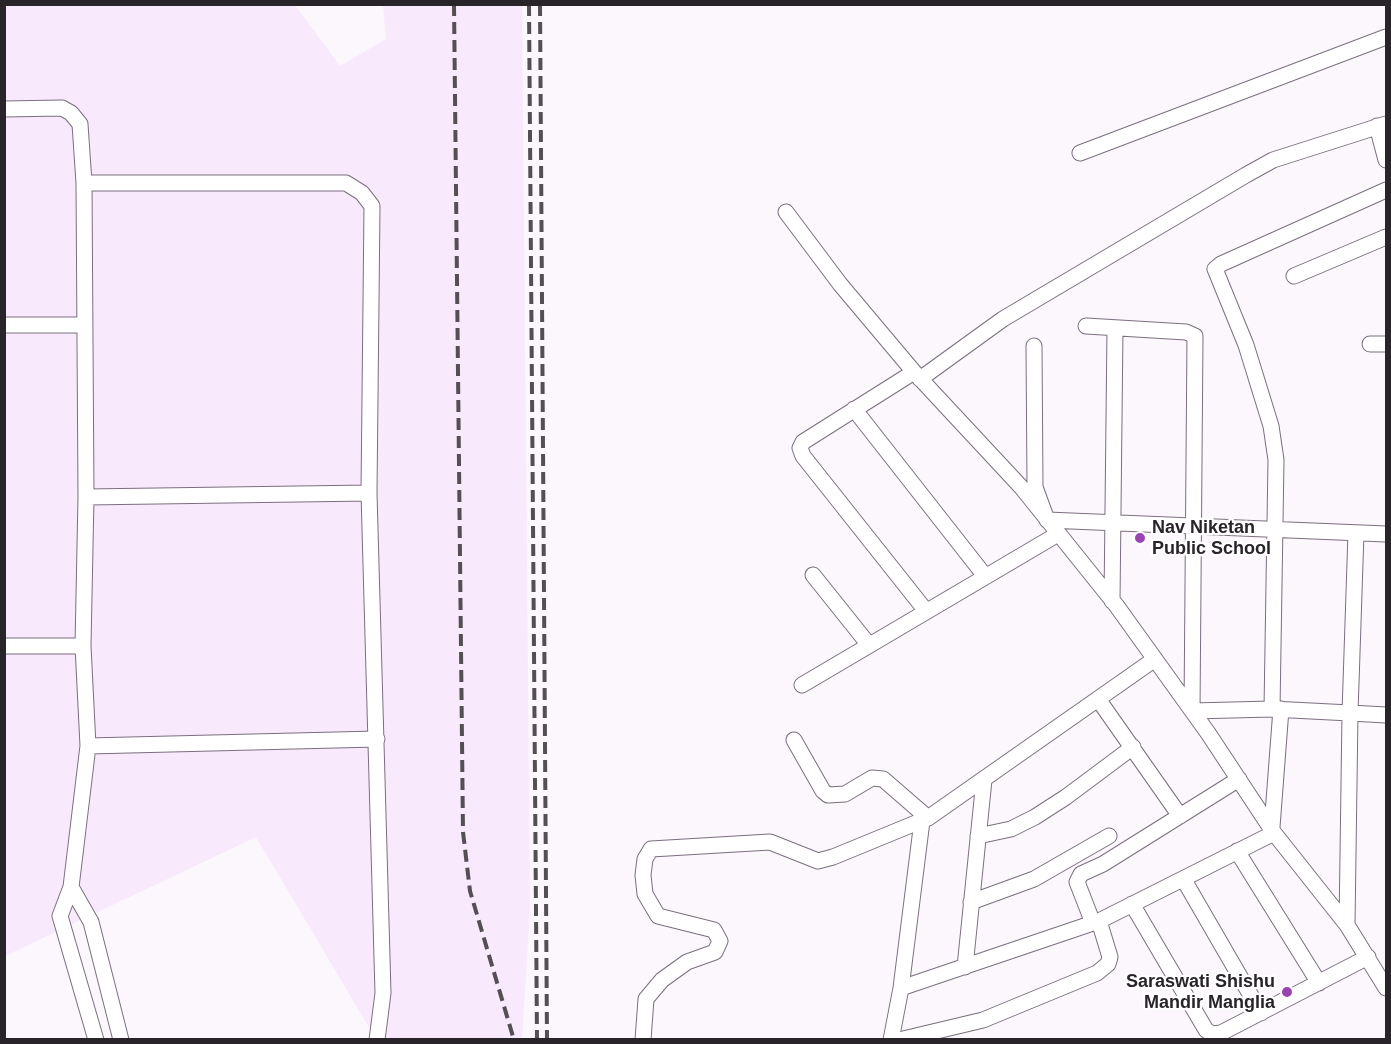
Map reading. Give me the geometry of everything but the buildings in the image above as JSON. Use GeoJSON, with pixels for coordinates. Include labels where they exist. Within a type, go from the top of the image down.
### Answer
{"type":"FeatureCollection","features":[{"type":"Feature","properties":{"kind":"street"},"geometry":{"type":"LineString","coordinates":[[1080,153],[1386,37]]}},
{"type":"Feature","properties":{"kind":"street"},"geometry":{"type":"LineString","coordinates":[[4,109],[62,108],[71,113],[80,124],[84,183],[86,497],[82,646],[88,746],[71,887],[60,916],[96,1040]]}},
{"type":"Feature","properties":{"kind":"street"},"geometry":{"type":"LineString","coordinates":[[926,611],[803,456],[800,448],[803,442],[854,409],[917,375],[1003,319],[1273,160],[1382,125],[1386,160]]}},
{"type":"Feature","properties":{"kind":"street"},"geometry":{"type":"LineString","coordinates":[[84,183],[346,183],[362,193],[372,206],[369,493],[383,993],[376,1040]]}},
{"type":"Feature","properties":{"kind":"street"},"geometry":{"type":"LineString","coordinates":[[1273,830],[1276,709],[1276,460],[1271,426],[1246,345],[1215,269],[1221,264],[1386,190]]}},
{"type":"Feature","properties":{"kind":"street"},"geometry":{"type":"LineString","coordinates":[[786,212],[840,284],[917,375],[1047,520],[1112,601],[1192,711],[1273,830],[1347,925],[1386,988]]}},
{"type":"Feature","properties":{"kind":"street"},"geometry":{"type":"LineString","coordinates":[[1294,276],[1386,237]]}},
{"type":"Feature","properties":{"kind":"street"},"geometry":{"type":"LineString","coordinates":[[4,325],[85,325]]}},
{"type":"Feature","properties":{"kind":"street"},"geometry":{"type":"LineString","coordinates":[[1086,326],[1186,332],[1195,336],[1192,711]]}},
{"type":"Feature","properties":{"kind":"street"},"geometry":{"type":"LineString","coordinates":[[1112,601],[1115,328]]}},
{"type":"Feature","properties":{"kind":"street"},"geometry":{"type":"LineString","coordinates":[[1370,344],[1386,344]]}},
{"type":"Feature","properties":{"kind":"street"},"geometry":{"type":"LineString","coordinates":[[1034,345],[1035,488],[1047,520]]}},
{"type":"Feature","properties":{"kind":"street"},"geometry":{"type":"LineString","coordinates":[[854,409],[985,576]]}},
{"type":"Feature","properties":{"kind":"street"},"geometry":{"type":"LineString","coordinates":[[86,497],[369,493]]}},
{"type":"Feature","properties":{"kind":"street"},"geometry":{"type":"LineString","coordinates":[[1047,520],[1193,528],[1386,534]]}},
{"type":"Feature","properties":{"kind":"street"},"geometry":{"type":"LineString","coordinates":[[1347,925],[1350,713],[1356,533]]}},
{"type":"Feature","properties":{"kind":"street"},"geometry":{"type":"LineString","coordinates":[[802,686],[1058,534]]}},
{"type":"Feature","properties":{"kind":"street"},"geometry":{"type":"LineString","coordinates":[[813,575],[868,645]]}},
{"type":"Feature","properties":{"kind":"street"},"geometry":{"type":"LineString","coordinates":[[4,646],[82,646]]}},
{"type":"Feature","properties":{"kind":"street"},"geometry":{"type":"LineString","coordinates":[[643,1040],[646,999],[662,980],[687,962],[715,951],[720,941],[714,930],[658,916],[645,894],[643,875],[645,859],[651,849],[770,842],[818,861],[925,820],[1155,659]]}},
{"type":"Feature","properties":{"kind":"street"},"geometry":{"type":"LineString","coordinates":[[1098,699],[1180,816]]}},
{"type":"Feature","properties":{"kind":"street"},"geometry":{"type":"LineString","coordinates":[[1192,711],[1276,709],[1386,715]]}},
{"type":"Feature","properties":{"kind":"street"},"geometry":{"type":"LineString","coordinates":[[88,746],[377,739]]}},
{"type":"Feature","properties":{"kind":"street"},"geometry":{"type":"LineString","coordinates":[[794,740],[823,791],[828,795],[845,794],[872,778],[883,779],[925,820]]}},
{"type":"Feature","properties":{"kind":"street"},"geometry":{"type":"LineString","coordinates":[[978,836],[1011,829],[1035,817],[1133,747]]}},
{"type":"Feature","properties":{"kind":"street"},"geometry":{"type":"LineString","coordinates":[[899,1040],[983,1020],[1097,973],[1108,964],[1110,957],[1077,878],[1239,779]]}},
{"type":"Feature","properties":{"kind":"street"},"geometry":{"type":"LineString","coordinates":[[965,967],[984,780]]}},
{"type":"Feature","properties":{"kind":"street"},"geometry":{"type":"LineString","coordinates":[[891,1040],[925,820]]}},
{"type":"Feature","properties":{"kind":"street"},"geometry":{"type":"LineString","coordinates":[[901,987],[1096,922],[1184,880],[1273,830]]}},
{"type":"Feature","properties":{"kind":"street"},"geometry":{"type":"LineString","coordinates":[[971,902],[1034,879],[1109,836]]}},
{"type":"Feature","properties":{"kind":"street"},"geometry":{"type":"LineString","coordinates":[[1237,851],[1318,983]]}},
{"type":"Feature","properties":{"kind":"street"},"geometry":{"type":"LineString","coordinates":[[1184,880],[1261,1012]]}},
{"type":"Feature","properties":{"kind":"street"},"geometry":{"type":"LineString","coordinates":[[71,887],[90,922],[121,1040]]}},
{"type":"Feature","properties":{"kind":"street"},"geometry":{"type":"LineString","coordinates":[[1132,904],[1206,1030],[1212,1034],[1221,1034],[1368,957]]}},
{"type":"Feature","properties":{"kind":"shaded area"},"geometry":{"type":"Polygon","coordinates":[[[5,5],[295,5],[340,66],[386,39],[383,5],[522,5],[530,908],[522,1038],[376,1039],[256,837],[5,956],[5,5]]]}},
{"type":"Feature","properties":{"kind":"railway"},"geometry":{"type":"LineString","coordinates":[[454,4],[463,832],[470,891],[514,1040]]}},
{"type":"Feature","properties":{"kind":"railway"},"geometry":{"type":"LineString","coordinates":[[529,4],[537,1040]]}},
{"type":"Feature","properties":{"kind":"railway"},"geometry":{"type":"LineString","coordinates":[[540,4],[547,1040]]}},
{"type":"Feature","properties":{"kind":"place","name":"Nav Niketan Public School"},"geometry":{"type":"Point","coordinates":[1140,538]}},
{"type":"Feature","properties":{"kind":"place","name":"Saraswati Shishu Mandir Manglia"},"geometry":{"type":"Point","coordinates":[1287,992]}}]}
